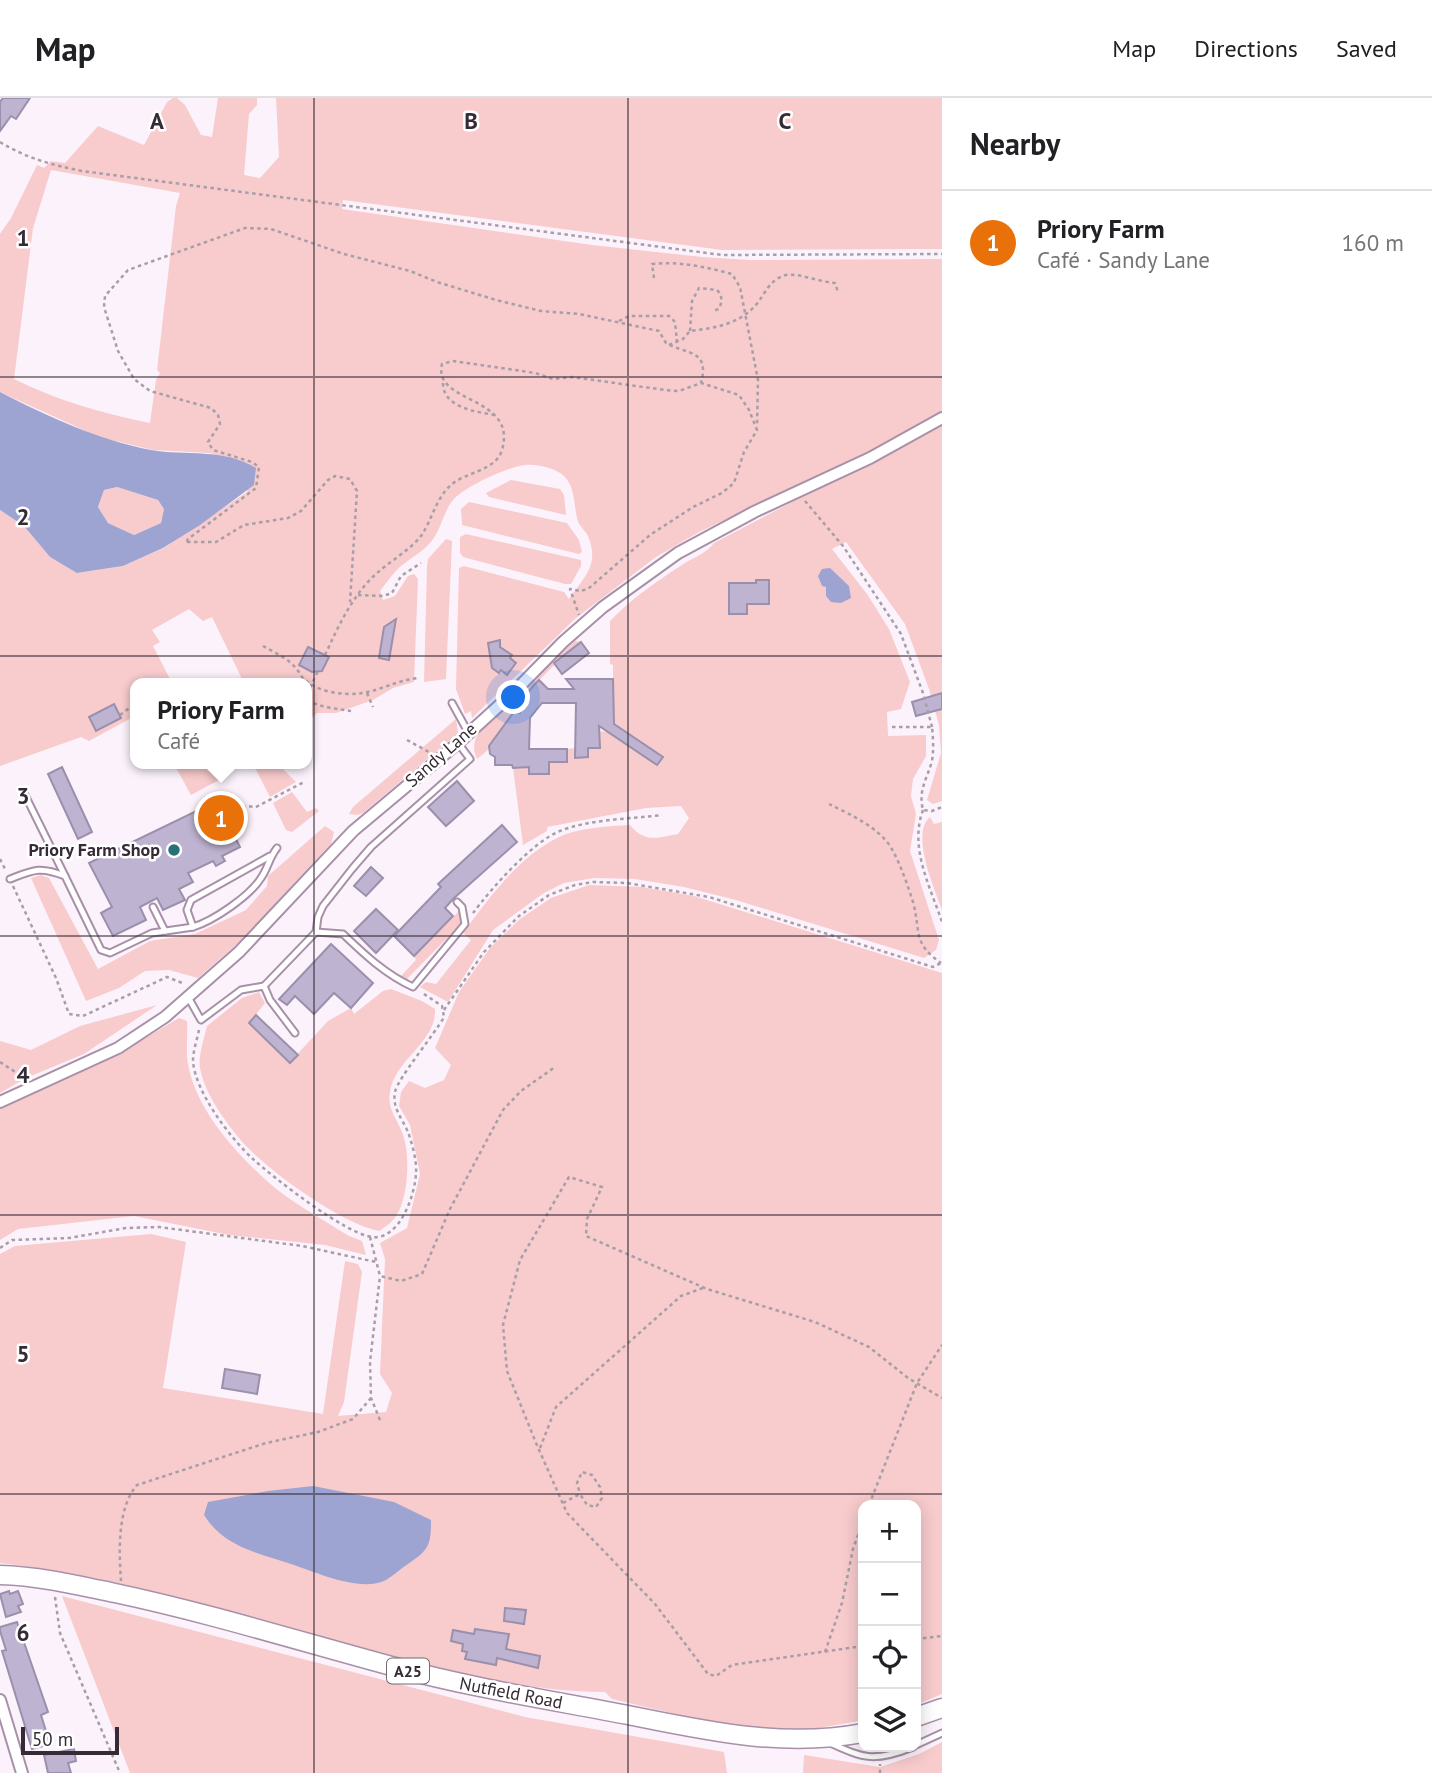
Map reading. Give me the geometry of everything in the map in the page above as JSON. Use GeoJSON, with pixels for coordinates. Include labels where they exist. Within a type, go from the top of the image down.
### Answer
{"type":"FeatureCollection","features":[{"type":"Feature","properties":{"kind":"main road","name":"Nutfield Road"},"geometry":{"type":"LineString","coordinates":[[0,1575],[55,1581],[214,1616],[397,1668],[491,1690],[760,1739],[824,1740],[858,1733]]}},
{"type":"Feature","properties":{"kind":"main road"},"geometry":{"type":"LineString","coordinates":[[921,1715],[942,1708]]}},
{"type":"Feature","properties":{"kind":"street","name":"Sandy Lane"},"geometry":{"type":"LineString","coordinates":[[0,1102],[118,1048],[165,1017],[239,952],[353,831],[458,743],[586,623],[678,553],[721,528],[870,458],[942,418]]}},
{"type":"Feature","properties":{"kind":"street"},"geometry":{"type":"LineString","coordinates":[[0,1700],[22,1773]]}},
{"type":"Feature","properties":{"kind":"lane"},"geometry":{"type":"LineString","coordinates":[[452,703],[468,732]]}},
{"type":"Feature","properties":{"kind":"lane"},"geometry":{"type":"LineString","coordinates":[[188,997],[201,1020],[242,990],[264,986],[316,932],[323,906],[358,862],[470,760],[458,743]]}},
{"type":"Feature","properties":{"kind":"lane"},"geometry":{"type":"LineString","coordinates":[[24,793],[102,950],[110,953],[152,933],[204,924],[245,896],[262,878],[270,856]]}},
{"type":"Feature","properties":{"kind":"lane"},"geometry":{"type":"LineString","coordinates":[[193,927],[187,910],[191,900],[270,856],[277,848]]}},
{"type":"Feature","properties":{"kind":"lane"},"geometry":{"type":"LineString","coordinates":[[10,879],[34,869],[47,869],[65,876]]}},
{"type":"Feature","properties":{"kind":"lane"},"geometry":{"type":"LineString","coordinates":[[316,932],[344,934],[376,965],[396,980],[412,987],[465,924],[462,907],[457,902]]}},
{"type":"Feature","properties":{"kind":"lane"},"geometry":{"type":"LineString","coordinates":[[153,907],[165,931]]}},
{"type":"Feature","properties":{"kind":"lane"},"geometry":{"type":"LineString","coordinates":[[264,986],[295,1033]]}},
{"type":"Feature","properties":{"kind":"lane"},"geometry":{"type":"LineString","coordinates":[[921,1743],[942,1733]]}},
{"type":"Feature","properties":{"kind":"lane"},"geometry":{"type":"LineString","coordinates":[[824,1740],[858,1756],[882,1757],[897,1752]]}},
{"type":"Feature","properties":{"kind":"path"},"geometry":{"type":"LineString","coordinates":[[0,142],[18,153],[49,164],[82,171],[722,255],[942,254]]}},
{"type":"Feature","properties":{"kind":"path"},"geometry":{"type":"LineString","coordinates":[[350,605],[356,491],[354,484],[344,476],[335,476],[328,480],[301,511],[288,518],[244,525],[216,542],[187,542],[256,488],[259,467],[252,462],[213,450],[208,442],[220,424],[218,415],[211,408],[150,391],[134,379],[118,351],[104,307],[105,296],[128,270],[245,228],[271,229],[344,254],[410,271],[487,298],[541,311],[579,314],[659,331],[669,345],[695,354],[701,360],[701,383]]}},
{"type":"Feature","properties":{"kind":"path"},"geometry":{"type":"LineString","coordinates":[[586,623],[579,616],[570,589],[588,589],[650,535],[693,507],[722,494],[734,483],[744,452],[757,430],[758,380],[740,287],[732,274],[665,262],[652,264],[654,278]]}},
{"type":"Feature","properties":{"kind":"path"},"geometry":{"type":"LineString","coordinates":[[669,345],[690,331],[726,326],[755,306],[769,284],[783,275],[798,275],[818,282],[835,283],[838,292]]}},
{"type":"Feature","properties":{"kind":"path"},"geometry":{"type":"LineString","coordinates":[[690,331],[692,301],[699,288],[718,290],[721,294],[719,309],[713,311]]}},
{"type":"Feature","properties":{"kind":"path"},"geometry":{"type":"LineString","coordinates":[[617,323],[629,316],[669,316],[675,322],[677,342]]}},
{"type":"Feature","properties":{"kind":"path"},"geometry":{"type":"LineString","coordinates":[[495,415],[476,412],[455,403],[446,395],[440,373],[442,364],[453,361],[535,373],[553,379],[572,377],[665,390],[679,391],[701,383],[739,395],[757,430]]}},
{"type":"Feature","properties":{"kind":"path"},"geometry":{"type":"LineString","coordinates":[[325,655],[356,595],[419,538],[450,485],[498,460],[504,435],[495,415],[483,404],[456,392],[443,381]]}},
{"type":"Feature","properties":{"kind":"path"},"geometry":{"type":"LineString","coordinates":[[799,492],[815,516],[843,546],[901,634],[923,693],[934,745],[920,798],[923,810],[917,835],[920,856],[942,922]]}},
{"type":"Feature","properties":{"kind":"path"},"geometry":{"type":"LineString","coordinates":[[356,595],[383,596],[392,593],[401,576],[421,563]]}},
{"type":"Feature","properties":{"kind":"path"},"geometry":{"type":"LineString","coordinates":[[264,646],[295,667],[302,678]]}},
{"type":"Feature","properties":{"kind":"path"},"geometry":{"type":"LineString","coordinates":[[318,671],[312,686],[332,692],[357,694],[402,679],[419,678]]}},
{"type":"Feature","properties":{"kind":"path"},"geometry":{"type":"LineString","coordinates":[[367,692],[373,707]]}},
{"type":"Feature","properties":{"kind":"path"},"geometry":{"type":"LineString","coordinates":[[312,703],[351,711]]}},
{"type":"Feature","properties":{"kind":"path"},"geometry":{"type":"LineString","coordinates":[[120,715],[130,708]]}},
{"type":"Feature","properties":{"kind":"path"},"geometry":{"type":"LineString","coordinates":[[892,727],[932,727]]}},
{"type":"Feature","properties":{"kind":"path"},"geometry":{"type":"LineString","coordinates":[[407,740],[424,748],[436,759]]}},
{"type":"Feature","properties":{"kind":"path"},"geometry":{"type":"LineString","coordinates":[[232,830],[235,828],[233,824],[238,821],[233,813],[246,806],[256,807],[303,782]]}},
{"type":"Feature","properties":{"kind":"path"},"geometry":{"type":"LineString","coordinates":[[443,1011],[484,952],[519,916],[549,895],[593,882],[627,883],[709,898],[933,967],[942,961],[927,953],[920,941],[913,902],[892,849],[872,829],[829,804]]}},
{"type":"Feature","properties":{"kind":"path"},"geometry":{"type":"LineString","coordinates":[[923,810],[932,811],[942,807]]}},
{"type":"Feature","properties":{"kind":"path"},"geometry":{"type":"LineString","coordinates":[[465,924],[488,892],[547,837],[584,825],[662,815]]}},
{"type":"Feature","properties":{"kind":"path"},"geometry":{"type":"LineString","coordinates":[[0,859],[56,978],[69,1014],[83,1016],[167,977],[184,982],[188,997]]}},
{"type":"Feature","properties":{"kind":"path"},"geometry":{"type":"LineString","coordinates":[[201,1020],[194,1061],[201,1088],[230,1134],[245,1152],[292,1191],[334,1218],[370,1237],[382,1237],[404,1217],[416,1173],[409,1134],[394,1106],[395,1090],[434,1036],[444,1017],[442,1006],[412,987]]}},
{"type":"Feature","properties":{"kind":"path"},"geometry":{"type":"LineString","coordinates":[[0,1062],[35,1086]]}},
{"type":"Feature","properties":{"kind":"path"},"geometry":{"type":"LineString","coordinates":[[380,1276],[401,1281],[422,1274],[450,1209],[503,1110],[521,1091],[555,1068]]}},
{"type":"Feature","properties":{"kind":"path"},"geometry":{"type":"LineString","coordinates":[[858,1647],[732,1665],[716,1676],[708,1674],[655,1604],[567,1513],[507,1371],[503,1325],[520,1260],[569,1177],[602,1187],[587,1219],[586,1237],[703,1288],[815,1322],[869,1347],[942,1398]]}},
{"type":"Feature","properties":{"kind":"path"},"geometry":{"type":"LineString","coordinates":[[0,1248],[12,1240],[69,1238],[126,1228],[159,1227],[302,1246],[376,1262]]}},
{"type":"Feature","properties":{"kind":"path"},"geometry":{"type":"LineString","coordinates":[[370,1237],[380,1276],[370,1362],[370,1398],[380,1420]]}},
{"type":"Feature","properties":{"kind":"path"},"geometry":{"type":"LineString","coordinates":[[539,1450],[556,1407],[681,1296],[703,1288]]}},
{"type":"Feature","properties":{"kind":"path"},"geometry":{"type":"LineString","coordinates":[[871,1500],[917,1383],[942,1345]]}},
{"type":"Feature","properties":{"kind":"path"},"geometry":{"type":"LineString","coordinates":[[119,1594],[119,1548],[128,1495],[136,1485],[266,1443],[318,1432],[354,1419],[370,1398]]}},
{"type":"Feature","properties":{"kind":"path"},"geometry":{"type":"LineString","coordinates":[[582,1472],[592,1475],[600,1487],[602,1498],[596,1507],[587,1505],[580,1494],[577,1483],[582,1472]]}},
{"type":"Feature","properties":{"kind":"path"},"geometry":{"type":"LineString","coordinates":[[563,1503],[580,1494]]}},
{"type":"Feature","properties":{"kind":"path"},"geometry":{"type":"LineString","coordinates":[[824,1653],[842,1603],[858,1535]]}},
{"type":"Feature","properties":{"kind":"path"},"geometry":{"type":"LineString","coordinates":[[55,1581],[60,1633],[120,1773]]}},
{"type":"Feature","properties":{"kind":"path"},"geometry":{"type":"LineString","coordinates":[[921,1638],[942,1636]]}},
{"type":"Feature","properties":{"kind":"shaded area"},"geometry":{"type":"Polygon","coordinates":[[[173,98],[185,105],[201,135],[212,137],[218,98],[257,98],[257,105],[249,114],[244,175],[260,178],[279,157],[276,98],[942,98],[942,249],[722,250],[343,200],[342,209],[592,245],[702,257],[750,260],[942,259],[942,801],[933,804],[927,800],[941,753],[939,725],[905,624],[846,542],[832,549],[867,594],[889,629],[910,682],[901,709],[887,712],[888,736],[926,735],[926,756],[913,779],[911,796],[916,814],[910,851],[939,940],[936,950],[924,958],[736,900],[684,887],[635,879],[594,878],[564,883],[544,893],[493,930],[448,1002],[420,987],[426,982],[436,984],[471,940],[463,933],[483,906],[517,867],[544,845],[575,831],[613,826],[630,825],[641,835],[651,838],[678,834],[689,818],[681,806],[646,808],[547,827],[547,831],[523,845],[513,768],[529,762],[529,774],[548,774],[549,762],[567,762],[567,749],[577,748],[577,757],[587,757],[588,748],[600,748],[599,731],[614,733],[610,621],[644,591],[714,543],[794,501],[790,489],[699,532],[656,557],[576,618],[472,718],[471,711],[465,714],[456,689],[459,568],[464,566],[564,592],[569,599],[585,577],[591,563],[588,536],[578,521],[572,491],[565,477],[552,469],[535,465],[508,469],[486,478],[453,500],[430,543],[398,569],[380,591],[383,600],[395,596],[408,576],[414,574],[418,579],[414,682],[393,688],[373,700],[336,713],[317,713],[312,717],[312,678],[242,678],[212,617],[203,621],[189,609],[152,630],[160,642],[153,646],[169,678],[130,678],[130,719],[89,741],[81,737],[0,766],[0,510],[24,526],[50,557],[78,573],[123,566],[164,548],[247,492],[250,464],[209,453],[153,450],[99,437],[0,392],[0,234],[11,218],[37,165],[44,168],[51,161],[65,163],[98,126],[144,145],[167,102],[173,98]],[[51,170],[33,228],[14,379],[80,406],[150,423],[156,380],[160,373],[157,370],[176,206],[180,193],[51,170]]]}},
{"type":"Feature","properties":{"kind":"shaded area"},"geometry":{"type":"Polygon","coordinates":[[[511,480],[560,489],[564,495],[566,515],[489,497],[486,493],[511,480]]]}},
{"type":"Feature","properties":{"kind":"shaded area"},"geometry":{"type":"Polygon","coordinates":[[[117,487],[158,500],[164,509],[161,523],[134,535],[108,523],[98,507],[104,490],[117,487]]]}},
{"type":"Feature","properties":{"kind":"shaded area"},"geometry":{"type":"Polygon","coordinates":[[[469,502],[567,523],[579,540],[582,552],[579,554],[462,525],[461,509],[469,502]]]}},
{"type":"Feature","properties":{"kind":"shaded area"},"geometry":{"type":"Polygon","coordinates":[[[466,534],[581,560],[581,566],[571,584],[565,584],[463,557],[460,553],[460,537],[466,534]]]}},
{"type":"Feature","properties":{"kind":"shaded area"},"geometry":{"type":"Polygon","coordinates":[[[446,539],[452,541],[446,679],[424,682],[428,559],[446,539]]]}},
{"type":"Feature","properties":{"kind":"shaded area"},"geometry":{"type":"Polygon","coordinates":[[[575,641],[581,642],[542,677],[490,744],[489,749],[477,759],[475,742],[483,726],[575,641]]]}},
{"type":"Feature","properties":{"kind":"shaded area"},"geometry":{"type":"Polygon","coordinates":[[[456,719],[458,733],[363,813],[349,814],[353,807],[456,719]]]}},
{"type":"Feature","properties":{"kind":"shaded area"},"geometry":{"type":"Polygon","coordinates":[[[177,769],[213,769],[219,780],[191,795],[177,769]]]}},
{"type":"Feature","properties":{"kind":"shaded area"},"geometry":{"type":"Polygon","coordinates":[[[256,769],[283,769],[296,782],[270,797],[256,769]]]}},
{"type":"Feature","properties":{"kind":"shaded area"},"geometry":{"type":"Polygon","coordinates":[[[292,792],[307,812],[316,808],[319,811],[292,832],[286,830],[273,803],[292,792]]]}},
{"type":"Feature","properties":{"kind":"shaded area"},"geometry":{"type":"Polygon","coordinates":[[[930,817],[934,824],[942,822],[942,910],[923,848],[924,825],[930,817]]]}},
{"type":"Feature","properties":{"kind":"shaded area"},"geometry":{"type":"Polygon","coordinates":[[[325,826],[334,832],[331,844],[238,943],[198,978],[169,970],[145,971],[119,988],[86,1001],[31,878],[41,875],[49,878],[98,969],[150,941],[195,934],[246,910],[267,886],[268,876],[325,826]]]}},
{"type":"Feature","properties":{"kind":"shaded area"},"geometry":{"type":"Polygon","coordinates":[[[589,885],[642,887],[694,896],[942,973],[942,1694],[921,1703],[921,1500],[858,1500],[858,1721],[795,1730],[772,1730],[712,1722],[612,1699],[605,1692],[552,1689],[474,1676],[150,1590],[0,1563],[0,1254],[15,1246],[151,1234],[186,1242],[163,1388],[323,1414],[345,1261],[358,1264],[362,1272],[344,1402],[338,1416],[386,1412],[392,1393],[380,1374],[385,1259],[380,1243],[407,1228],[420,1174],[410,1125],[399,1106],[401,1092],[409,1081],[425,1088],[444,1080],[451,1065],[435,1048],[459,992],[490,948],[520,919],[551,898],[589,885]]]}},
{"type":"Feature","properties":{"kind":"shaded area"},"geometry":{"type":"Polygon","coordinates":[[[460,910],[461,923],[456,929],[407,979],[401,976],[416,960],[414,956],[460,910]]]}},
{"type":"Feature","properties":{"kind":"shaded area"},"geometry":{"type":"Polygon","coordinates":[[[391,989],[435,1009],[434,1021],[429,1031],[399,1070],[390,1092],[391,1108],[405,1141],[407,1177],[398,1212],[380,1231],[346,1218],[305,1194],[250,1150],[227,1123],[210,1096],[202,1077],[200,1058],[207,1026],[242,998],[259,992],[265,1003],[249,1023],[290,1062],[328,1021],[351,1008],[354,1014],[383,991],[391,989]]]}},
{"type":"Feature","properties":{"kind":"shaded area"},"geometry":{"type":"Polygon","coordinates":[[[157,1005],[84,1054],[26,1078],[0,1093],[0,1041],[31,1050],[80,1026],[157,1005]]]}},
{"type":"Feature","properties":{"kind":"shaded area"},"geometry":{"type":"Polygon","coordinates":[[[179,1018],[187,1021],[187,1057],[194,1085],[220,1131],[277,1190],[349,1236],[362,1241],[366,1255],[325,1245],[229,1235],[134,1216],[18,1229],[0,1240],[0,1107],[132,1046],[179,1018]]]}},
{"type":"Feature","properties":{"kind":"shaded area"},"geometry":{"type":"Polygon","coordinates":[[[62,1596],[525,1717],[724,1752],[727,1773],[130,1773],[62,1596]]]}},
{"type":"Feature","properties":{"kind":"shaded area"},"geometry":{"type":"Polygon","coordinates":[[[942,1742],[942,1773],[803,1773],[804,1755],[880,1767],[919,1754],[942,1742]]]}},
{"type":"Feature","properties":{"kind":"water"},"geometry":{"type":"Polygon","coordinates":[[[0,392],[92,434],[131,446],[164,452],[218,455],[256,468],[254,485],[200,525],[163,548],[123,566],[77,573],[50,557],[24,526],[0,510],[0,392]],[[117,487],[104,490],[98,507],[108,523],[134,535],[161,523],[164,509],[158,500],[117,487]]]}},
{"type":"Feature","properties":{"kind":"water"},"geometry":{"type":"Polygon","coordinates":[[[830,568],[849,586],[851,598],[841,603],[831,602],[826,596],[826,587],[822,586],[818,576],[822,569],[830,568]]]}},
{"type":"Feature","properties":{"kind":"water"},"geometry":{"type":"Polygon","coordinates":[[[313,1486],[394,1502],[431,1520],[427,1546],[420,1555],[386,1580],[364,1584],[351,1583],[254,1552],[232,1542],[221,1535],[204,1515],[208,1502],[313,1486]]]}},
{"type":"Feature","properties":{"kind":"building"},"geometry":{"type":"Polygon","coordinates":[[[3,98],[30,98],[16,119],[11,116],[0,131],[0,102],[3,98]]]}},
{"type":"Feature","properties":{"kind":"building"},"geometry":{"type":"Polygon","coordinates":[[[756,580],[769,580],[769,604],[747,604],[747,614],[729,614],[729,583],[756,583],[756,580]]]}},
{"type":"Feature","properties":{"kind":"building"},"geometry":{"type":"Polygon","coordinates":[[[396,619],[389,660],[379,658],[384,627],[396,619]]]}},
{"type":"Feature","properties":{"kind":"building"},"geometry":{"type":"Polygon","coordinates":[[[500,640],[500,647],[512,655],[510,658],[516,663],[507,675],[492,668],[488,643],[500,640]]]}},
{"type":"Feature","properties":{"kind":"building"},"geometry":{"type":"Polygon","coordinates":[[[581,642],[589,653],[562,674],[554,663],[581,642]]]}},
{"type":"Feature","properties":{"kind":"building"},"geometry":{"type":"Polygon","coordinates":[[[308,647],[329,657],[322,671],[312,672],[299,665],[308,647]]]}},
{"type":"Feature","properties":{"kind":"building"},"geometry":{"type":"Polygon","coordinates":[[[566,679],[613,679],[614,724],[663,757],[657,765],[599,726],[600,748],[588,748],[588,757],[575,758],[576,703],[542,703],[530,718],[529,749],[567,749],[567,762],[549,762],[549,774],[529,774],[529,767],[495,765],[495,757],[490,754],[489,746],[513,713],[520,713],[520,702],[533,686],[539,680],[548,689],[574,689],[566,679]]]}},
{"type":"Feature","properties":{"kind":"building"},"geometry":{"type":"Polygon","coordinates":[[[942,693],[942,709],[916,716],[912,702],[942,693]]]}},
{"type":"Feature","properties":{"kind":"building"},"geometry":{"type":"Polygon","coordinates":[[[114,704],[121,718],[96,731],[89,717],[114,704]]]}},
{"type":"Feature","properties":{"kind":"building"},"geometry":{"type":"Polygon","coordinates":[[[62,767],[92,832],[78,839],[48,774],[62,767]]]}},
{"type":"Feature","properties":{"kind":"building"},"geometry":{"type":"Polygon","coordinates":[[[457,781],[474,801],[446,826],[428,807],[457,781]]]}},
{"type":"Feature","properties":{"kind":"building","name":"Priory Farm Shop"},"geometry":{"type":"Polygon","coordinates":[[[217,801],[240,847],[222,856],[225,861],[216,866],[213,861],[188,873],[193,882],[179,889],[185,900],[163,910],[157,898],[140,907],[146,920],[113,936],[101,913],[112,907],[89,863],[217,801]]]}},
{"type":"Feature","properties":{"kind":"building"},"geometry":{"type":"Polygon","coordinates":[[[502,825],[517,842],[453,899],[445,908],[453,916],[414,956],[394,936],[441,887],[438,884],[502,825]]]}},
{"type":"Feature","properties":{"kind":"building"},"geometry":{"type":"Polygon","coordinates":[[[371,867],[383,878],[366,896],[354,886],[371,867]]]}},
{"type":"Feature","properties":{"kind":"building"},"geometry":{"type":"Polygon","coordinates":[[[376,909],[398,930],[376,953],[354,931],[376,909]]]}},
{"type":"Feature","properties":{"kind":"building"},"geometry":{"type":"Polygon","coordinates":[[[331,944],[373,983],[351,1008],[334,993],[314,1014],[295,996],[287,1005],[279,999],[331,944]]]}},
{"type":"Feature","properties":{"kind":"building"},"geometry":{"type":"Polygon","coordinates":[[[256,1015],[298,1055],[290,1063],[249,1023],[256,1015]]]}},
{"type":"Feature","properties":{"kind":"building"},"geometry":{"type":"Polygon","coordinates":[[[225,1369],[260,1375],[257,1394],[222,1388],[225,1369]]]}},
{"type":"Feature","properties":{"kind":"building"},"geometry":{"type":"Polygon","coordinates":[[[9,1591],[10,1594],[18,1591],[23,1604],[18,1606],[21,1612],[6,1617],[0,1594],[9,1591]]]}},
{"type":"Feature","properties":{"kind":"building"},"geometry":{"type":"Polygon","coordinates":[[[505,1608],[526,1610],[524,1624],[504,1621],[505,1608]]]}},
{"type":"Feature","properties":{"kind":"building"},"geometry":{"type":"Polygon","coordinates":[[[17,1622],[48,1712],[41,1715],[50,1744],[32,1749],[2,1651],[6,1650],[0,1627],[17,1622]]]}},
{"type":"Feature","properties":{"kind":"building"},"geometry":{"type":"Polygon","coordinates":[[[475,1629],[509,1634],[506,1649],[540,1656],[538,1668],[497,1658],[496,1665],[465,1659],[467,1652],[462,1651],[463,1644],[451,1641],[453,1630],[474,1634],[475,1629]]]}},
{"type":"Feature","properties":{"kind":"building"},"geometry":{"type":"Polygon","coordinates":[[[74,1749],[76,1761],[68,1763],[71,1773],[48,1773],[44,1755],[74,1749]]]}},
{"type":"Feature","properties":{"kind":"place","name":"Priory Farm"},"geometry":{"type":"Point","coordinates":[221,818]}},
{"type":"Feature","properties":{"kind":"place","name":"Priory Farm Shop"},"geometry":{"type":"Point","coordinates":[174,850]}}]}
